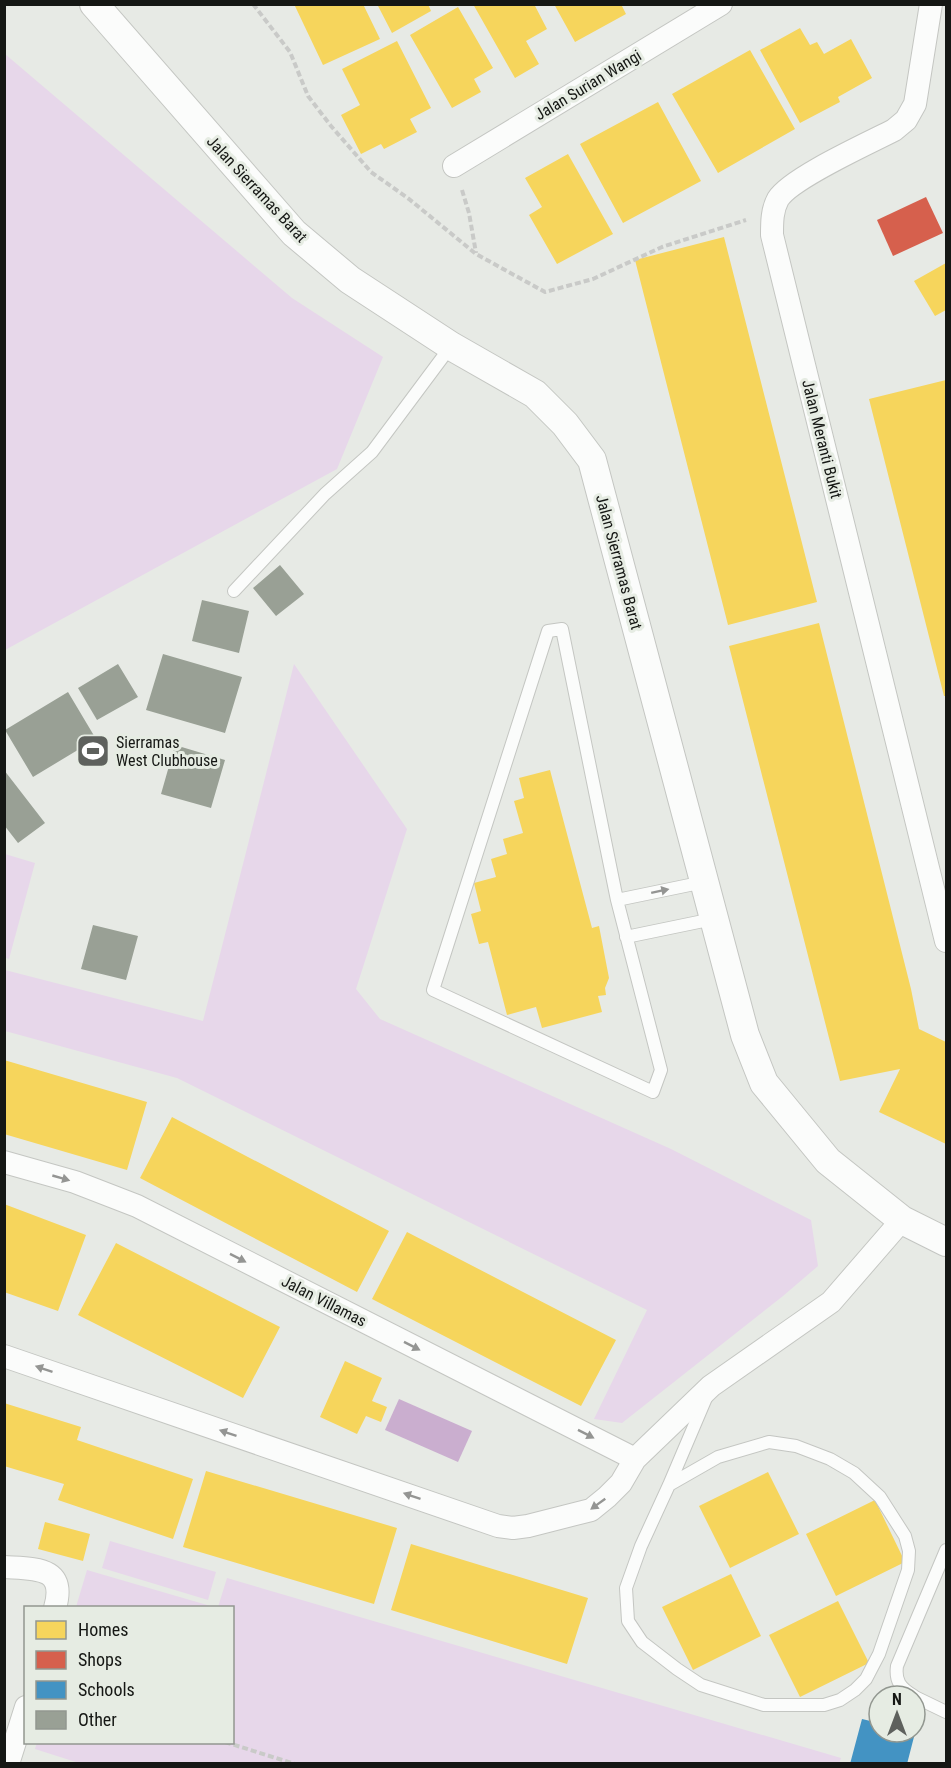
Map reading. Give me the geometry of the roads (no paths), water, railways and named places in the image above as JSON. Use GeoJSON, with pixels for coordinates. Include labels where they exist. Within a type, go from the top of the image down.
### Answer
{"type":"FeatureCollection","features":[{"type":"Feature","properties":{"kind":"street","name":"Jalan Sierramas Barat"},"geometry":{"type":"LineString","coordinates":[[93,4],[294,233],[350,280],[452,346],[535,394],[565,424],[592,460],[745,1035],[764,1083],[828,1161],[902,1220],[946,1242]]}},
{"type":"Feature","properties":{"kind":"street","name":"Jalan Surian Wangi"},"geometry":{"type":"LineString","coordinates":[[454,166],[721,4]]}},
{"type":"Feature","properties":{"kind":"street","name":"Jalan Meranti Bukit"},"geometry":{"type":"LineString","coordinates":[[931,4],[915,104],[906,120],[894,130],[792,184],[779,198],[772,214],[772,235],[946,941]]}},
{"type":"Feature","properties":{"kind":"street","name":"Jalan Villamas"},"geometry":{"type":"LineString","coordinates":[[4,1162],[75,1182],[137,1206],[635,1459]]}},
{"type":"Feature","properties":{"kind":"street"},"geometry":{"type":"LineString","coordinates":[[4,1356],[498,1526],[513,1528],[528,1526],[591,1510],[607,1497],[621,1483],[635,1459],[711,1386],[831,1302],[902,1220]]}},
{"type":"Feature","properties":{"kind":"street"},"geometry":{"type":"LineString","coordinates":[[4,1567],[41,1569],[50,1574],[56,1581],[58,1589],[55,1606]]}},
{"type":"Feature","properties":{"kind":"street"},"geometry":{"type":"LineString","coordinates":[[8,1764],[24,1713]]}},
{"type":"Feature","properties":{"kind":"lane"},"geometry":{"type":"LineString","coordinates":[[234,591],[325,494],[372,452],[452,346]]}},
{"type":"Feature","properties":{"kind":"lane"},"geometry":{"type":"LineString","coordinates":[[562,629],[616,900],[661,1070],[653,1092],[433,990],[548,631],[562,629]]}},
{"type":"Feature","properties":{"kind":"lane"},"geometry":{"type":"LineString","coordinates":[[616,900],[704,882]]}},
{"type":"Feature","properties":{"kind":"lane"},"geometry":{"type":"LineString","coordinates":[[626,937],[713,919]]}},
{"type":"Feature","properties":{"kind":"lane"},"geometry":{"type":"LineString","coordinates":[[669,1485],[718,1457],[769,1442],[796,1446],[830,1459],[854,1473],[880,1497],[905,1536],[909,1551],[908,1570],[879,1654],[866,1679],[855,1690],[840,1700],[824,1705],[764,1705],[701,1685],[642,1642],[628,1621],[626,1588],[640,1546],[711,1386]]}},
{"type":"Feature","properties":{"kind":"lane"},"geometry":{"type":"LineString","coordinates":[[898,1684],[897,1666],[946,1550]]}},
{"type":"Feature","properties":{"kind":"lane"},"geometry":{"type":"LineString","coordinates":[[927,1702],[946,1712]]}},
{"type":"Feature","properties":{"kind":"place","name":"Sierramas West Clubhouse"},"geometry":{"type":"Point","coordinates":[93,751]}}]}
